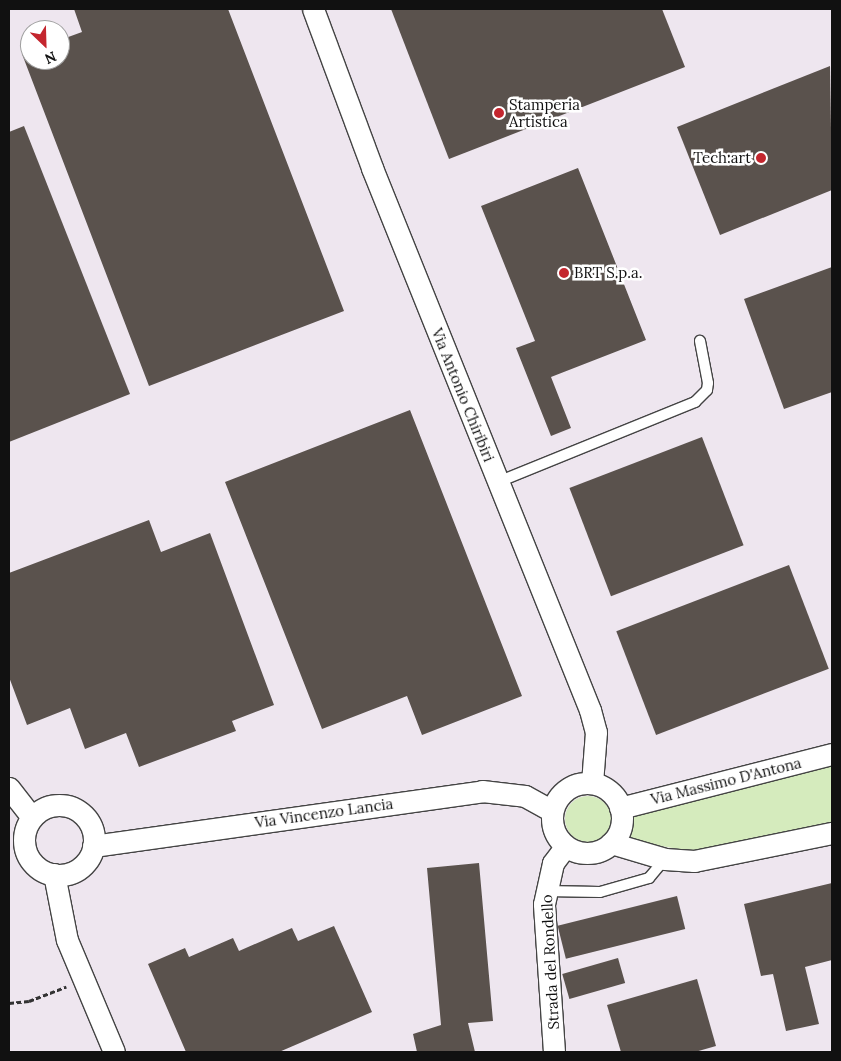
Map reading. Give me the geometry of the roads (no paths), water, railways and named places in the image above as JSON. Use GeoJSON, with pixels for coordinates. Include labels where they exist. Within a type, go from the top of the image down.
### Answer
{"type":"FeatureCollection","features":[{"type":"Feature","properties":{"kind":"street","name":"Via Antonio Chiribiri"},"geometry":{"type":"LineString","coordinates":[[312,9],[372,168],[590,710],[596,732],[596,754],[592,783]]}},
{"type":"Feature","properties":{"kind":"street","name":"Via Massimo D'Antona"},"geometry":{"type":"LineString","coordinates":[[620,808],[832,754]]}},
{"type":"Feature","properties":{"kind":"street"},"geometry":{"type":"LineString","coordinates":[[582,783],[592,783],[610,792],[620,808],[620,826],[611,843],[594,852],[584,852],[566,846],[554,830],[552,811],[556,801],[567,789],[582,783]]}},
{"type":"Feature","properties":{"kind":"street"},"geometry":{"type":"LineString","coordinates":[[9,788],[32,818]]}},
{"type":"Feature","properties":{"kind":"street","name":"Via Vincenzo Lancia"},"geometry":{"type":"LineString","coordinates":[[93,846],[482,791],[524,796],[552,811]]}},
{"type":"Feature","properties":{"kind":"street"},"geometry":{"type":"LineString","coordinates":[[51,806],[74,808],[90,824],[93,846],[90,856],[75,871],[54,874],[44,872],[28,857],[24,837],[32,818],[51,806]]}},
{"type":"Feature","properties":{"kind":"street"},"geometry":{"type":"LineString","coordinates":[[611,843],[665,860],[694,861],[729,856],[832,833]]}},
{"type":"Feature","properties":{"kind":"street","name":"Strada del Rondello"},"geometry":{"type":"LineString","coordinates":[[554,1052],[545,892],[553,863],[566,846]]}},
{"type":"Feature","properties":{"kind":"street"},"geometry":{"type":"LineString","coordinates":[[54,874],[67,940],[114,1052]]}},
{"type":"Feature","properties":{"kind":"lane"},"geometry":{"type":"LineString","coordinates":[[498,482],[695,402],[706,390],[708,383],[700,341]]}},
{"type":"Feature","properties":{"kind":"lane"},"geometry":{"type":"LineString","coordinates":[[545,892],[600,892],[649,878],[665,860]]}},
{"type":"Feature","properties":{"kind":"place","name":"Stamperia Artistica"},"geometry":{"type":"Point","coordinates":[499,113]}},
{"type":"Feature","properties":{"kind":"place","name":"Tech:art"},"geometry":{"type":"Point","coordinates":[761,158]}},
{"type":"Feature","properties":{"kind":"place","name":"BRT S.p.a."},"geometry":{"type":"Point","coordinates":[564,273]}}]}
